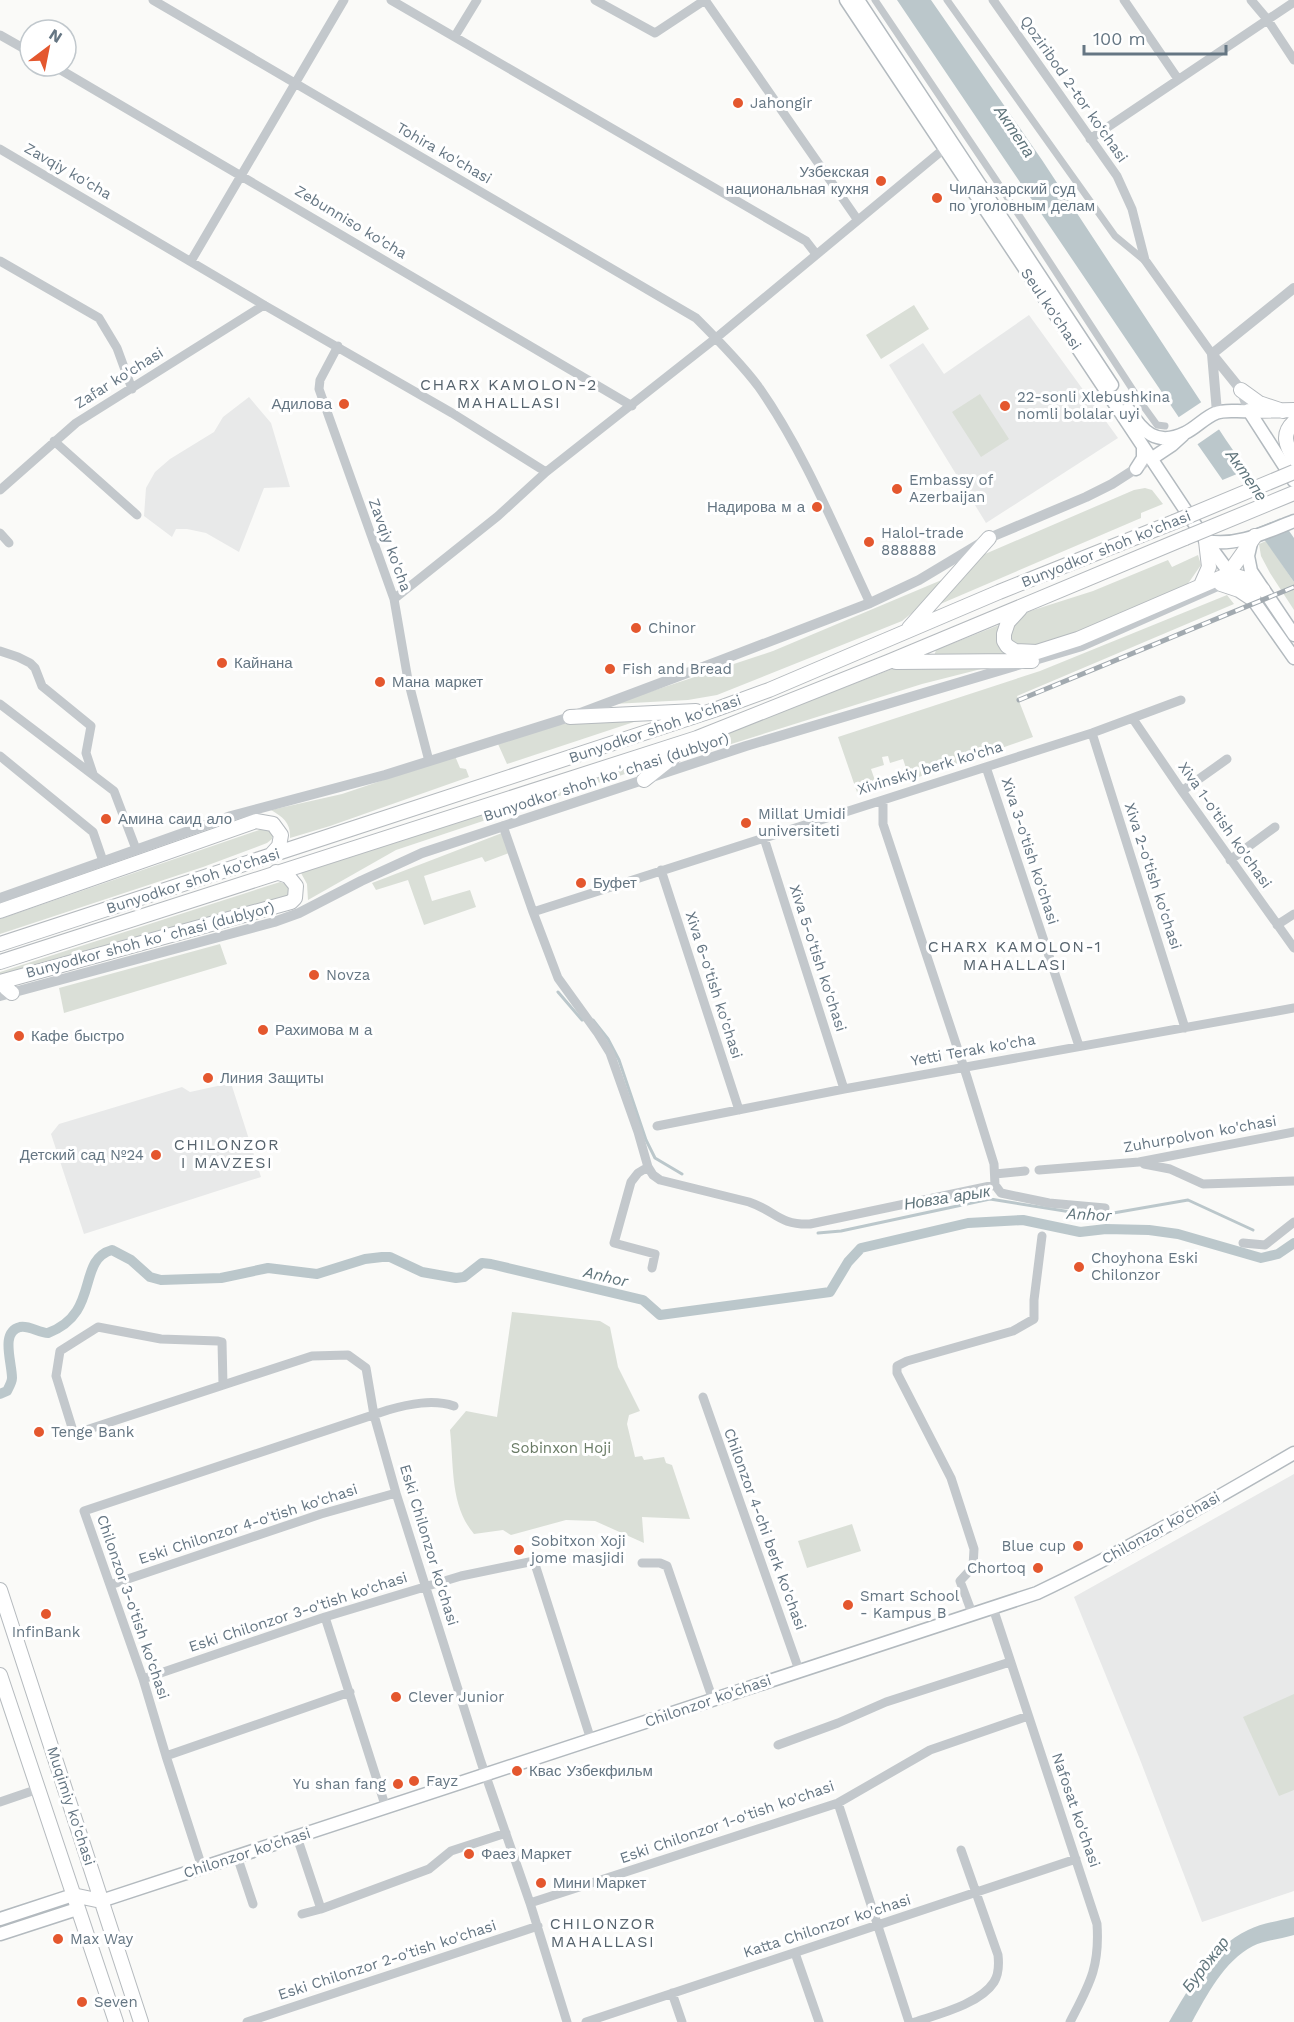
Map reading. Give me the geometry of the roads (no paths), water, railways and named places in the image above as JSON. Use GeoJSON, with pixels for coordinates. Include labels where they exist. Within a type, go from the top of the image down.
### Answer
{"type":"FeatureCollection","features":[{"type":"Feature","properties":{"kind":"main road","name":"Seul ko'chasi"},"geometry":{"type":"LineString","coordinates":[[846,0],[949,145],[1141,428],[1158,438],[1184,434],[1217,412]]}},
{"type":"Feature","properties":{"kind":"main road","name":"Seul ko'chasi"},"geometry":{"type":"LineString","coordinates":[[858,0],[1143,447],[1206,541],[1225,579]]}},
{"type":"Feature","properties":{"kind":"main road"},"geometry":{"type":"LineString","coordinates":[[1241,390],[1258,403],[1289,410]]}},
{"type":"Feature","properties":{"kind":"main road"},"geometry":{"type":"LineString","coordinates":[[1217,412],[1289,410]]}},
{"type":"Feature","properties":{"kind":"main road"},"geometry":{"type":"LineString","coordinates":[[1249,411],[1294,481]]}},
{"type":"Feature","properties":{"kind":"main road"},"geometry":{"type":"LineString","coordinates":[[1294,422],[1288,429],[1285,439],[1286,446],[1294,459]]}},
{"type":"Feature","properties":{"kind":"main road"},"geometry":{"type":"LineString","coordinates":[[1151,459],[1184,434]]}},
{"type":"Feature","properties":{"kind":"main road"},"geometry":{"type":"LineString","coordinates":[[1162,476],[1164,460],[1172,445]]}},
{"type":"Feature","properties":{"kind":"main road"},"geometry":{"type":"LineString","coordinates":[[1136,469],[1143,458],[1143,447]]}},
{"type":"Feature","properties":{"kind":"main road","name":"Bunyodkor shoh ko'chasi"},"geometry":{"type":"LineString","coordinates":[[0,944],[769,690],[999,592],[1294,472]]}},
{"type":"Feature","properties":{"kind":"main road","name":"Bunyodkor shoh ko'chasi"},"geometry":{"type":"LineString","coordinates":[[0,962],[697,738],[888,662],[1294,493]]}},
{"type":"Feature","properties":{"kind":"main road"},"geometry":{"type":"LineString","coordinates":[[1201,585],[1209,569],[1206,541],[1230,543],[1294,521]]}},
{"type":"Feature","properties":{"kind":"main road"},"geometry":{"type":"LineString","coordinates":[[1225,579],[1255,536]]}},
{"type":"Feature","properties":{"kind":"main road"},"geometry":{"type":"LineString","coordinates":[[1255,536],[1249,549],[1248,560],[1258,595],[1294,658]]}},
{"type":"Feature","properties":{"kind":"main road"},"geometry":{"type":"LineString","coordinates":[[905,632],[989,538]]}},
{"type":"Feature","properties":{"kind":"main road"},"geometry":{"type":"LineString","coordinates":[[1026,604],[1008,622],[1004,641],[1015,651],[1033,653],[1067,643],[1201,585],[1225,579],[1244,578],[1294,635]]}},
{"type":"Feature","properties":{"kind":"main road"},"geometry":{"type":"LineString","coordinates":[[888,662],[1040,660]]}},
{"type":"Feature","properties":{"kind":"main road"},"geometry":{"type":"LineString","coordinates":[[570,717],[714,710]]}},
{"type":"Feature","properties":{"kind":"main road"},"geometry":{"type":"LineString","coordinates":[[644,780],[697,738]]}},
{"type":"Feature","properties":{"kind":"main road"},"geometry":{"type":"LineString","coordinates":[[0,910],[250,822],[267,822],[278,829],[281,840],[271,855]]}},
{"type":"Feature","properties":{"kind":"main road"},"geometry":{"type":"LineString","coordinates":[[5,988],[291,902],[297,892],[296,886],[288,876],[276,872]]}},
{"type":"Feature","properties":{"kind":"main road","name":"Chilonzor ko'chasi"},"geometry":{"type":"LineString","coordinates":[[95,1896],[202,1867],[297,1837],[1037,1593],[1102,1562],[1294,1453]]}},
{"type":"Feature","properties":{"kind":"main road","name":"Muqimiy ko'chasi"},"geometry":{"type":"LineString","coordinates":[[0,1590],[95,1896],[141,2022]]}},
{"type":"Feature","properties":{"kind":"main road"},"geometry":{"type":"LineString","coordinates":[[0,1675],[15,1678],[21,1675],[25,1667]]}},
{"type":"Feature","properties":{"kind":"main road","name":"Muqimiy ko'chasi"},"geometry":{"type":"LineString","coordinates":[[0,1675],[116,2022]]}},
{"type":"Feature","properties":{"kind":"main road"},"geometry":{"type":"LineString","coordinates":[[0,1919],[95,1896]]}},
{"type":"Feature","properties":{"kind":"main road"},"geometry":{"type":"LineString","coordinates":[[0,1934],[75,1902]]}},
{"type":"Feature","properties":{"kind":"street","name":"Tohira ko'chasi"},"geometry":{"type":"LineString","coordinates":[[153,0],[696,318],[756,384],[795,447],[870,603]]}},
{"type":"Feature","properties":{"kind":"street"},"geometry":{"type":"LineString","coordinates":[[191,261],[344,0]]}},
{"type":"Feature","properties":{"kind":"street"},"geometry":{"type":"LineString","coordinates":[[391,0],[806,242],[816,254]]}},
{"type":"Feature","properties":{"kind":"street"},"geometry":{"type":"LineString","coordinates":[[455,36],[477,0]]}},
{"type":"Feature","properties":{"kind":"street"},"geometry":{"type":"LineString","coordinates":[[595,0],[655,33],[705,0],[857,219]]}},
{"type":"Feature","properties":{"kind":"street"},"geometry":{"type":"LineString","coordinates":[[875,0],[1144,407],[1157,425],[1164,426]]}},
{"type":"Feature","properties":{"kind":"street"},"geometry":{"type":"LineString","coordinates":[[947,0],[1115,236],[1145,260]]}},
{"type":"Feature","properties":{"kind":"street","name":"Qoziribod 2-tor ko‘chasi"},"geometry":{"type":"LineString","coordinates":[[993,0],[1111,167],[1132,209],[1145,260],[1212,354]]}},
{"type":"Feature","properties":{"kind":"street"},"geometry":{"type":"LineString","coordinates":[[1124,0],[1178,79]]}},
{"type":"Feature","properties":{"kind":"street"},"geometry":{"type":"LineString","coordinates":[[1251,0],[1267,19],[1294,60]]}},
{"type":"Feature","properties":{"kind":"street"},"geometry":{"type":"LineString","coordinates":[[1090,139],[1294,2]]}},
{"type":"Feature","properties":{"kind":"street"},"geometry":{"type":"LineString","coordinates":[[0,35],[18,45]]}},
{"type":"Feature","properties":{"kind":"street","name":"Zebunniso ko'cha"},"geometry":{"type":"LineString","coordinates":[[75,78],[632,406]]}},
{"type":"Feature","properties":{"kind":"street"},"geometry":{"type":"LineString","coordinates":[[394,599],[498,516],[546,472],[716,338],[949,145]]}},
{"type":"Feature","properties":{"kind":"street","name":"Zavqiy ko'cha"},"geometry":{"type":"LineString","coordinates":[[0,149],[452,413],[546,472]]}},
{"type":"Feature","properties":{"kind":"street"},"geometry":{"type":"LineString","coordinates":[[0,261],[99,318],[117,348],[132,389]]}},
{"type":"Feature","properties":{"kind":"street"},"geometry":{"type":"LineString","coordinates":[[1212,354],[1294,288]]}},
{"type":"Feature","properties":{"kind":"street","name":"Zafar ko'chasi"},"geometry":{"type":"LineString","coordinates":[[0,490],[54,441],[94,411],[264,305]]}},
{"type":"Feature","properties":{"kind":"street","name":"Zavqiy ko'cha"},"geometry":{"type":"LineString","coordinates":[[338,346],[320,380],[319,389],[394,599],[408,680],[429,761]]}},
{"type":"Feature","properties":{"kind":"street"},"geometry":{"type":"LineString","coordinates":[[1212,354],[1241,390],[1249,411]]}},
{"type":"Feature","properties":{"kind":"street"},"geometry":{"type":"LineString","coordinates":[[1212,354],[1217,412]]}},
{"type":"Feature","properties":{"kind":"street"},"geometry":{"type":"LineString","coordinates":[[54,441],[137,515]]}},
{"type":"Feature","properties":{"kind":"street"},"geometry":{"type":"LineString","coordinates":[[0,898],[259,807],[385,775],[570,717],[870,603],[932,574],[989,538],[1086,497],[1151,459]]}},
{"type":"Feature","properties":{"kind":"street"},"geometry":{"type":"LineString","coordinates":[[0,533],[9,543]]}},
{"type":"Feature","properties":{"kind":"street","name":"Bunyodkor shoh koʻchasi (dublyor)"},"geometry":{"type":"LineString","coordinates":[[5,988],[274,922],[299,913],[414,856],[758,743],[1082,646],[1225,579]]}},
{"type":"Feature","properties":{"kind":"street"},"geometry":{"type":"LineString","coordinates":[[0,651],[30,663],[35,668],[42,686],[92,726],[86,753],[93,774]]}},
{"type":"Feature","properties":{"kind":"street","name":"Xivinskiy berk ko'cha"},"geometry":{"type":"LineString","coordinates":[[533,912],[1092,733],[1181,700]]}},
{"type":"Feature","properties":{"kind":"street"},"geometry":{"type":"LineString","coordinates":[[0,704],[114,791],[136,849]]}},
{"type":"Feature","properties":{"kind":"street","name":"Xiva 1-o'tish ko'chasi"},"geometry":{"type":"LineString","coordinates":[[1133,719],[1294,948]]}},
{"type":"Feature","properties":{"kind":"street","name":"Xiva 2-o'tish ko'chasi"},"geometry":{"type":"LineString","coordinates":[[1092,733],[1185,1028]]}},
{"type":"Feature","properties":{"kind":"street"},"geometry":{"type":"LineString","coordinates":[[0,756],[93,832],[103,861]]}},
{"type":"Feature","properties":{"kind":"street"},"geometry":{"type":"LineString","coordinates":[[1182,791],[1227,759]]}},
{"type":"Feature","properties":{"kind":"street","name":"Xiva 3-o'tish ko'chasi"},"geometry":{"type":"LineString","coordinates":[[987,767],[1079,1046]]}},
{"type":"Feature","properties":{"kind":"street"},"geometry":{"type":"LineString","coordinates":[[883,800],[883,824],[994,1164],[995,1185],[1000,1193],[1048,1204],[1105,1208]]}},
{"type":"Feature","properties":{"kind":"street"},"geometry":{"type":"LineString","coordinates":[[504,826],[558,978],[603,1040],[616,1066],[648,1167],[653,1175],[660,1180],[749,1202],[787,1223],[794,1224],[810,1224],[995,1185]]}},
{"type":"Feature","properties":{"kind":"street"},"geometry":{"type":"LineString","coordinates":[[1230,860],[1275,827]]}},
{"type":"Feature","properties":{"kind":"street","name":"Xiva 5-o'tish ko'chasi"},"geometry":{"type":"LineString","coordinates":[[764,838],[844,1089]]}},
{"type":"Feature","properties":{"kind":"street","name":"Xiva 6-o'tish ko'chasi"},"geometry":{"type":"LineString","coordinates":[[661,870],[739,1110]]}},
{"type":"Feature","properties":{"kind":"street"},"geometry":{"type":"LineString","coordinates":[[1277,924],[1294,914]]}},
{"type":"Feature","properties":{"kind":"street","name":"Yetti Terak ko'cha"},"geometry":{"type":"LineString","coordinates":[[657,1126],[844,1089],[1294,1008]]}},
{"type":"Feature","properties":{"kind":"street","name":"Zuhurpolvon ko'chasi"},"geometry":{"type":"LineString","coordinates":[[1039,1170],[1139,1162],[1294,1132]]}},
{"type":"Feature","properties":{"kind":"street"},"geometry":{"type":"LineString","coordinates":[[1139,1162],[1170,1169],[1203,1184],[1294,1181]]}},
{"type":"Feature","properties":{"kind":"street"},"geometry":{"type":"LineString","coordinates":[[648,1167],[638,1173],[631,1182],[614,1243],[655,1254],[652,1268]]}},
{"type":"Feature","properties":{"kind":"street"},"geometry":{"type":"LineString","coordinates":[[995,1174],[1025,1171]]}},
{"type":"Feature","properties":{"kind":"street"},"geometry":{"type":"LineString","coordinates":[[1243,1243],[1265,1245],[1294,1222]]}},
{"type":"Feature","properties":{"kind":"street"},"geometry":{"type":"LineString","coordinates":[[972,1613],[960,1581],[973,1567],[974,1549],[951,1478],[897,1373],[897,1366],[907,1361],[1013,1331],[1034,1318],[1042,1236]]}},
{"type":"Feature","properties":{"kind":"street","name":"Eski Chilonzor ko'chasi"},"geometry":{"type":"LineString","coordinates":[[223,1385],[222,1342],[161,1339],[98,1327],[60,1350],[56,1376],[74,1434],[312,1356],[348,1355],[366,1368],[374,1415],[396,1493],[486,1775],[531,1903],[567,2022]]}},
{"type":"Feature","properties":{"kind":"street","name":"Chilonzor 4-chi berk ko'chasi"},"geometry":{"type":"LineString","coordinates":[[703,1397],[800,1670]]}},
{"type":"Feature","properties":{"kind":"street"},"geometry":{"type":"LineString","coordinates":[[374,1415],[412,1403],[447,1403],[454,1406]]}},
{"type":"Feature","properties":{"kind":"street","name":"Chilonzor 3-o'tish ko'chasi"},"geometry":{"type":"LineString","coordinates":[[202,1867],[143,1679],[84,1510],[374,1415]]}},
{"type":"Feature","properties":{"kind":"street","name":"Eski Chilonzor 4-o'tish ko'chasi"},"geometry":{"type":"LineString","coordinates":[[110,1585],[321,1514],[396,1493]]}},
{"type":"Feature","properties":{"kind":"street","name":"Eski Chilonzor 3-o'tish ko'chasi"},"geometry":{"type":"LineString","coordinates":[[143,1679],[325,1617],[461,1576],[534,1561],[591,1740]]}},
{"type":"Feature","properties":{"kind":"street"},"geometry":{"type":"LineString","coordinates":[[642,1563],[660,1563],[667,1566],[713,1700]]}},
{"type":"Feature","properties":{"kind":"street","name":"Nafosat ko'chasi"},"geometry":{"type":"LineString","coordinates":[[993,1608],[1095,1915],[1099,1950],[1095,1970],[1070,2022]]}},
{"type":"Feature","properties":{"kind":"street"},"geometry":{"type":"LineString","coordinates":[[325,1617],[386,1808]]}},
{"type":"Feature","properties":{"kind":"street"},"geometry":{"type":"LineString","coordinates":[[778,1745],[886,1702],[1010,1662]]}},
{"type":"Feature","properties":{"kind":"street"},"geometry":{"type":"LineString","coordinates":[[166,1756],[350,1692]]}},
{"type":"Feature","properties":{"kind":"street","name":"Eski Chilonzor 1-o'tish ko'chasi"},"geometry":{"type":"LineString","coordinates":[[531,1903],[838,1803],[930,1750],[1028,1716]]}},
{"type":"Feature","properties":{"kind":"street"},"geometry":{"type":"LineString","coordinates":[[0,1802],[38,1789]]}},
{"type":"Feature","properties":{"kind":"street"},"geometry":{"type":"LineString","coordinates":[[838,1803],[909,2022]]}},
{"type":"Feature","properties":{"kind":"street"},"geometry":{"type":"LineString","coordinates":[[302,1914],[429,1869],[451,1851],[506,1833]]}},
{"type":"Feature","properties":{"kind":"street"},"geometry":{"type":"LineString","coordinates":[[297,1837],[321,1909]]}},
{"type":"Feature","properties":{"kind":"street"},"geometry":{"type":"LineString","coordinates":[[915,2022],[962,2006],[986,1992],[995,1981],[999,1967],[998,1955],[961,1850]]}},
{"type":"Feature","properties":{"kind":"street"},"geometry":{"type":"LineString","coordinates":[[237,1856],[253,1904]]}},
{"type":"Feature","properties":{"kind":"street","name":"Katta Chilonzor ko'chasi"},"geometry":{"type":"LineString","coordinates":[[586,2022],[1076,1859]]}},
{"type":"Feature","properties":{"kind":"street","name":"Eski Chilonzor 2-o'tish ko'chasi"},"geometry":{"type":"LineString","coordinates":[[247,2022],[538,1926]]}},
{"type":"Feature","properties":{"kind":"street"},"geometry":{"type":"LineString","coordinates":[[795,1953],[819,2022]]}},
{"type":"Feature","properties":{"kind":"street"},"geometry":{"type":"LineString","coordinates":[[672,1994],[682,2022]]}},
{"type":"Feature","properties":{"kind":"water","name":"Актепа"},"geometry":{"type":"Polygon","coordinates":[[[897,0],[931,0],[1042,160],[1226,440],[1294,538],[1294,582],[1184,425],[897,0]]]}},
{"type":"Feature","properties":{"kind":"water","name":"Бурджар"},"geometry":{"type":"Polygon","coordinates":[[[1294,1917],[1294,1935],[1253,1946],[1233,1960],[1217,1979],[1192,2022],[1169,2022],[1202,1970],[1223,1947],[1235,1937],[1253,1928],[1294,1917]]]}},
{"type":"Feature","properties":{"kind":"waterway","name":"Новза арык"},"geometry":{"type":"LineString","coordinates":[[558,992],[582,1020],[585,1019]]}},
{"type":"Feature","properties":{"kind":"waterway","name":"Новза арык"},"geometry":{"type":"LineString","coordinates":[[593,1020],[608,1039],[619,1060],[646,1140],[655,1158],[682,1174]]}},
{"type":"Feature","properties":{"kind":"waterway","name":"Новза арык"},"geometry":{"type":"LineString","coordinates":[[818,1233],[841,1231],[990,1199],[1096,1216],[1188,1200],[1253,1230]]}},
{"type":"Feature","properties":{"kind":"waterway","name":"Anhor"},"geometry":{"type":"LineString","coordinates":[[0,1394],[7,1391],[12,1380],[8,1348],[10,1335],[20,1327],[48,1333],[64,1324],[75,1313],[82,1301],[94,1264],[101,1256],[112,1250],[131,1260],[150,1277],[161,1280],[221,1278],[268,1268],[317,1274],[365,1259],[382,1257],[390,1257],[422,1272],[456,1278],[464,1277],[482,1263],[491,1264],[643,1300],[660,1315],[830,1292],[848,1262],[861,1248],[968,1223],[1023,1220],[1080,1232],[1106,1229],[1149,1230],[1178,1234],[1261,1258],[1278,1254],[1294,1243]]}},
{"type":"Feature","properties":{"kind":"railway"},"geometry":{"type":"LineString","coordinates":[[1019,700],[1294,587]]}},
{"type":"Feature","properties":{"kind":"place","name":"Jahongir"},"geometry":{"type":"Point","coordinates":[738,103]}},
{"type":"Feature","properties":{"kind":"place","name":"Узбекская национальная кухня"},"geometry":{"type":"Point","coordinates":[881,181]}},
{"type":"Feature","properties":{"kind":"place","name":"Чиланзарский суд по уголовным делам"},"geometry":{"type":"Point","coordinates":[937,198]}},
{"type":"Feature","properties":{"kind":"place","name":"Адилова"},"geometry":{"type":"Point","coordinates":[344,404]}},
{"type":"Feature","properties":{"kind":"place","name":"22-sonli Xlebushkina nomli bolalar uyi"},"geometry":{"type":"Point","coordinates":[1005,406]}},
{"type":"Feature","properties":{"kind":"place","name":"Embassy of Azerbaijan"},"geometry":{"type":"Point","coordinates":[897,489]}},
{"type":"Feature","properties":{"kind":"place","name":"Надирова м а"},"geometry":{"type":"Point","coordinates":[817,507]}},
{"type":"Feature","properties":{"kind":"place","name":"Halol-trade 888888"},"geometry":{"type":"Point","coordinates":[869,542]}},
{"type":"Feature","properties":{"kind":"place","name":"Chinor"},"geometry":{"type":"Point","coordinates":[636,628]}},
{"type":"Feature","properties":{"kind":"place","name":"Кайнана"},"geometry":{"type":"Point","coordinates":[222,663]}},
{"type":"Feature","properties":{"kind":"place","name":"Fish and Bread"},"geometry":{"type":"Point","coordinates":[610,669]}},
{"type":"Feature","properties":{"kind":"place","name":"Мана маркет"},"geometry":{"type":"Point","coordinates":[380,682]}},
{"type":"Feature","properties":{"kind":"place","name":"Амина саид ало"},"geometry":{"type":"Point","coordinates":[106,819]}},
{"type":"Feature","properties":{"kind":"place","name":"Millat Umidi universiteti"},"geometry":{"type":"Point","coordinates":[746,823]}},
{"type":"Feature","properties":{"kind":"place","name":"Буфет"},"geometry":{"type":"Point","coordinates":[581,883]}},
{"type":"Feature","properties":{"kind":"place","name":"Novza"},"geometry":{"type":"Point","coordinates":[314,975]}},
{"type":"Feature","properties":{"kind":"place","name":"Рахимова м а"},"geometry":{"type":"Point","coordinates":[263,1030]}},
{"type":"Feature","properties":{"kind":"place","name":"Кафе быстро"},"geometry":{"type":"Point","coordinates":[19,1036]}},
{"type":"Feature","properties":{"kind":"place","name":"Линия Защиты"},"geometry":{"type":"Point","coordinates":[208,1078]}},
{"type":"Feature","properties":{"kind":"place","name":"Детский сад №24"},"geometry":{"type":"Point","coordinates":[156,1155]}},
{"type":"Feature","properties":{"kind":"place","name":"Choyhona Eski Chilonzor"},"geometry":{"type":"Point","coordinates":[1079,1267]}},
{"type":"Feature","properties":{"kind":"place","name":"Tenge Bank"},"geometry":{"type":"Point","coordinates":[39,1432]}},
{"type":"Feature","properties":{"kind":"place","name":"Blue cup"},"geometry":{"type":"Point","coordinates":[1078,1546]}},
{"type":"Feature","properties":{"kind":"place","name":"Sobitxon Xoji jome masjidi"},"geometry":{"type":"Point","coordinates":[519,1550]}},
{"type":"Feature","properties":{"kind":"place","name":"Chortoq"},"geometry":{"type":"Point","coordinates":[1038,1568]}},
{"type":"Feature","properties":{"kind":"place","name":"Smart School - Kampus B"},"geometry":{"type":"Point","coordinates":[848,1605]}},
{"type":"Feature","properties":{"kind":"place","name":"InfinBank"},"geometry":{"type":"Point","coordinates":[46,1614]}},
{"type":"Feature","properties":{"kind":"place","name":"Clever Junior"},"geometry":{"type":"Point","coordinates":[396,1697]}},
{"type":"Feature","properties":{"kind":"place","name":"Квас Узбекфильм"},"geometry":{"type":"Point","coordinates":[517,1771]}},
{"type":"Feature","properties":{"kind":"place","name":"Fayz"},"geometry":{"type":"Point","coordinates":[414,1781]}},
{"type":"Feature","properties":{"kind":"place","name":"Yu shan fang"},"geometry":{"type":"Point","coordinates":[398,1784]}},
{"type":"Feature","properties":{"kind":"place","name":"Фаез Маркет"},"geometry":{"type":"Point","coordinates":[469,1854]}},
{"type":"Feature","properties":{"kind":"place","name":"Мини Маркет"},"geometry":{"type":"Point","coordinates":[541,1883]}},
{"type":"Feature","properties":{"kind":"place","name":"Max Way"},"geometry":{"type":"Point","coordinates":[58,1939]}},
{"type":"Feature","properties":{"kind":"place","name":"Seven"},"geometry":{"type":"Point","coordinates":[82,2002]}},
{"type":"Feature","properties":{"kind":"district","name":"CHARX KAMOLON-2 MAHALLASI"},"geometry":{"type":"Point","coordinates":[509,393]}},
{"type":"Feature","properties":{"kind":"district","name":"CHARX KAMOLON-1 MAHALLASI"},"geometry":{"type":"Point","coordinates":[1015,955]}},
{"type":"Feature","properties":{"kind":"district","name":"CHILONZOR I MAVZESI"},"geometry":{"type":"Point","coordinates":[227,1153]}},
{"type":"Feature","properties":{"kind":"district","name":"CHILONZOR MAHALLASI"},"geometry":{"type":"Point","coordinates":[603,1932]}},
{"type":"Feature","properties":{"kind":"water label","name":"Актепе"},"geometry":{"type":"Point","coordinates":[1247,475]}},
{"type":"Feature","properties":{"kind":"park label","name":"Sobinxon Hoji"},"geometry":{"type":"Point","coordinates":[561,1448]}}]}
